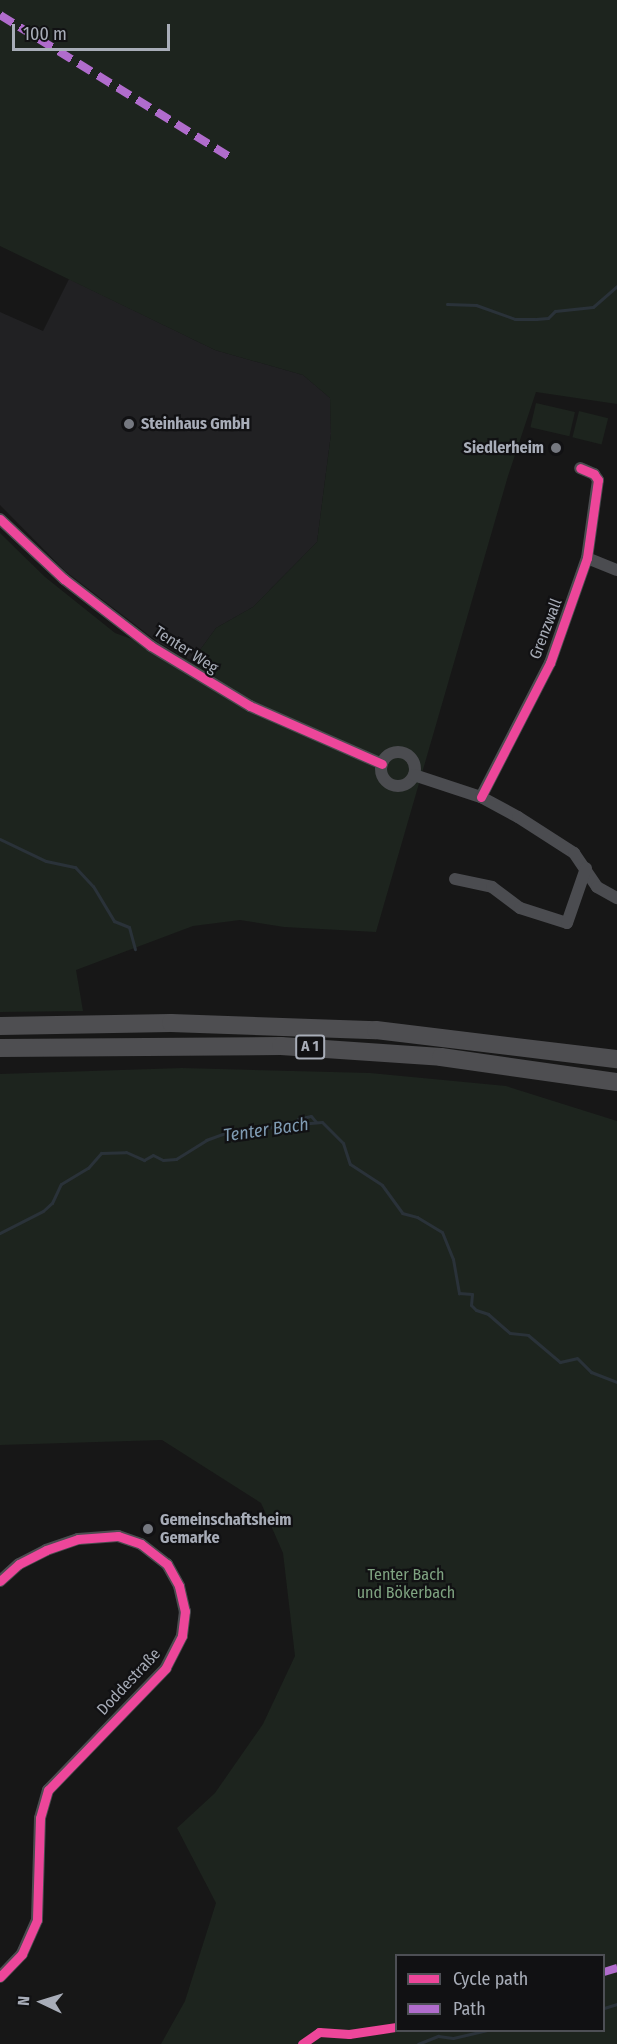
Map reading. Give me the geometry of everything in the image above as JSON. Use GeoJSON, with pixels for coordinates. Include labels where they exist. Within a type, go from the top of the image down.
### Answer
{"type":"FeatureCollection","features":[{"type":"Feature","properties":{"kind":"highway","name":"A 1"},"geometry":{"type":"LineString","coordinates":[[0,1026],[171,1023],[354,1029],[504,1043],[617,1059]]}},
{"type":"Feature","properties":{"kind":"highway","name":"A 1"},"geometry":{"type":"LineString","coordinates":[[0,1048],[281,1046],[441,1057],[617,1082]]}},
{"type":"Feature","properties":{"kind":"street","name":"Grenzwall"},"geometry":{"type":"LineString","coordinates":[[481,797],[550,663],[587,558],[598,480],[594,474],[580,468]]}},
{"type":"Feature","properties":{"kind":"street","name":"Tenter Weg"},"geometry":{"type":"LineString","coordinates":[[0,519],[64,579],[151,646],[250,706],[382,764]]}},
{"type":"Feature","properties":{"kind":"street"},"geometry":{"type":"LineString","coordinates":[[587,558],[617,570]]}},
{"type":"Feature","properties":{"kind":"street"},"geometry":{"type":"LineString","coordinates":[[389,755],[406,755],[414,764],[414,775],[401,786],[390,784],[382,775],[382,764],[389,755]]}},
{"type":"Feature","properties":{"kind":"street"},"geometry":{"type":"LineString","coordinates":[[414,775],[481,797],[562,844],[586,868],[597,887],[617,898]]}},
{"type":"Feature","properties":{"kind":"street"},"geometry":{"type":"LineString","coordinates":[[455,879],[496,889],[520,908],[567,923],[586,868]]}},
{"type":"Feature","properties":{"kind":"street","name":"Doddestraße"},"geometry":{"type":"LineString","coordinates":[[0,1581],[19,1564],[46,1550],[89,1537],[118,1536],[141,1544],[167,1564],[179,1586],[185,1611],[183,1636],[166,1668],[48,1791],[40,1818],[37,1920],[22,1954],[0,1977]]}},
{"type":"Feature","properties":{"kind":"shaded area"},"geometry":{"type":"Polygon","coordinates":[[[69,279],[215,350],[303,375],[330,398],[331,434],[317,542],[253,607],[216,628],[192,661],[159,643],[65,571],[0,505],[0,312],[43,331],[69,279]]]}},
{"type":"Feature","properties":{"kind":"green space"},"geometry":{"type":"Polygon","coordinates":[[[0,0],[617,0],[617,404],[536,392],[508,476],[376,932],[284,927],[240,920],[193,926],[76,970],[83,1011],[0,1012],[0,533],[45,577],[115,633],[192,661],[216,628],[253,607],[317,542],[331,434],[330,398],[303,375],[215,350],[0,246],[0,0]]]}},
{"type":"Feature","properties":{"kind":"green space"},"geometry":{"type":"Polygon","coordinates":[[[536,403],[575,412],[569,436],[530,427],[536,403]]]}},
{"type":"Feature","properties":{"kind":"green space"},"geometry":{"type":"Polygon","coordinates":[[[579,411],[608,418],[602,444],[572,437],[579,411]]]}},
{"type":"Feature","properties":{"kind":"green space","name":"Tenter Bach und Bökerbach"},"geometry":{"type":"Polygon","coordinates":[[[182,1068],[370,1073],[506,1086],[617,1121],[617,2044],[161,2044],[185,2001],[216,1903],[177,1828],[215,1793],[263,1724],[295,1656],[283,1553],[261,1503],[162,1440],[0,1445],[0,1074],[182,1068]]]}},
{"type":"Feature","properties":{"kind":"waterway"},"geometry":{"type":"LineString","coordinates":[[447,304],[476,305],[515,319],[548,318],[555,311],[593,307],[617,286]]}},
{"type":"Feature","properties":{"kind":"waterway"},"geometry":{"type":"LineString","coordinates":[[0,839],[46,861],[75,867],[93,886],[114,921],[129,927],[135,949]]}},
{"type":"Feature","properties":{"kind":"waterway"},"geometry":{"type":"LineString","coordinates":[[298,1119],[311,1116],[316,1122]]}},
{"type":"Feature","properties":{"kind":"waterway","name":"Tenter Bach"},"geometry":{"type":"LineString","coordinates":[[0,1233],[43,1211],[52,1203],[61,1184],[88,1168],[101,1153],[126,1152],[144,1160],[153,1155],[163,1160],[176,1159],[206,1140],[228,1132],[237,1136],[276,1126],[322,1122],[343,1143],[350,1164],[382,1185],[402,1213],[417,1217],[442,1232],[453,1259],[459,1293],[472,1294],[471,1305],[476,1310],[488,1314],[510,1333],[528,1335],[560,1362],[577,1358],[591,1372],[617,1382]]}},
{"type":"Feature","properties":{"kind":"waterway"},"geometry":{"type":"LineString","coordinates":[[605,2008],[617,2004]]}},
{"type":"Feature","properties":{"kind":"waterway"},"geometry":{"type":"LineString","coordinates":[[418,2044],[438,2036],[453,2038],[478,2032]]}},
{"type":"Feature","properties":{"kind":"marked path"},"geometry":{"type":"LineString","coordinates":[[0,15],[233,159]]}},
{"type":"Feature","properties":{"kind":"marked path"},"geometry":{"type":"LineString","coordinates":[[605,1972],[617,1968]]}},
{"type":"Feature","properties":{"kind":"cycle path"},"geometry":{"type":"LineString","coordinates":[[481,797],[550,663],[587,558],[598,480],[594,474],[580,468]]}},
{"type":"Feature","properties":{"kind":"cycle path"},"geometry":{"type":"LineString","coordinates":[[0,519],[64,579],[151,646],[250,706],[382,764]]}},
{"type":"Feature","properties":{"kind":"cycle path"},"geometry":{"type":"LineString","coordinates":[[0,1581],[19,1564],[46,1550],[78,1539],[118,1536],[141,1544],[167,1564],[179,1586],[185,1611],[182,1636],[166,1668],[48,1790],[40,1818],[37,1920],[22,1954],[0,1977]]}},
{"type":"Feature","properties":{"kind":"cycle path"},"geometry":{"type":"LineString","coordinates":[[302,2044],[319,2032],[349,2034],[395,2027]]}},
{"type":"Feature","properties":{"kind":"place","name":"Steinhaus GmbH"},"geometry":{"type":"Point","coordinates":[129,424]}},
{"type":"Feature","properties":{"kind":"place","name":"Siedlerheim"},"geometry":{"type":"Point","coordinates":[556,448]}},
{"type":"Feature","properties":{"kind":"place","name":"Gemeinschaftsheim Gemarke"},"geometry":{"type":"Point","coordinates":[148,1529]}}]}
